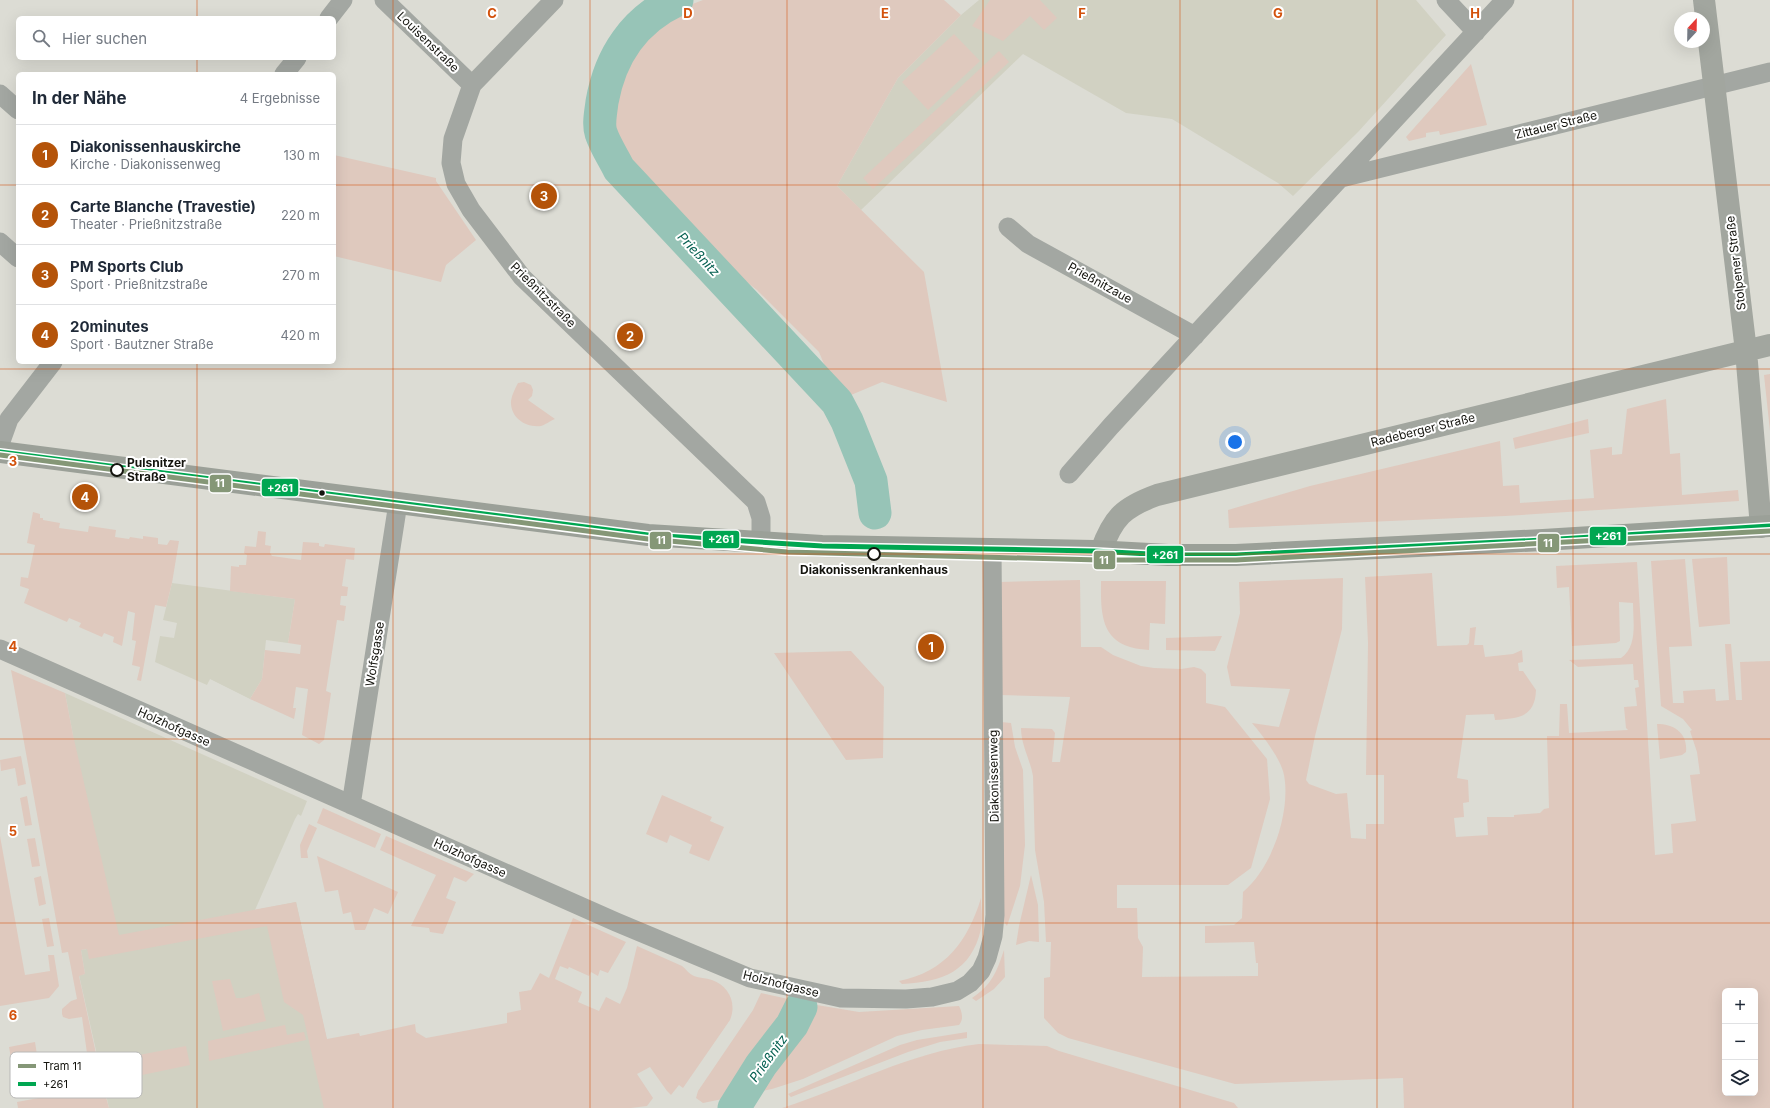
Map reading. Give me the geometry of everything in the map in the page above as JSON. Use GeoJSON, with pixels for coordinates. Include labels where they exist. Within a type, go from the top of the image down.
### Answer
{"type":"FeatureCollection","features":[{"type":"Feature","properties":{"kind":"main road"},"geometry":{"type":"LineString","coordinates":[[0,452],[648,535],[822,546],[1101,551],[1168,555],[1236,555],[1543,540],[1765,526]]}},
{"type":"Feature","properties":{"kind":"street"},"geometry":{"type":"LineString","coordinates":[[331,16],[343,0]]}},
{"type":"Feature","properties":{"kind":"street","name":"Louisenstraße"},"geometry":{"type":"LineString","coordinates":[[384,0],[472,85]]}},
{"type":"Feature","properties":{"kind":"street","name":"Prießnitzstraße"},"geometry":{"type":"LineString","coordinates":[[554,0],[472,85],[453,139],[451,163],[456,184],[471,210],[522,277],[756,502],[761,518],[761,543]]}},
{"type":"Feature","properties":{"kind":"street"},"geometry":{"type":"LineString","coordinates":[[1446,0],[1476,32]]}},
{"type":"Feature","properties":{"kind":"street"},"geometry":{"type":"LineString","coordinates":[[1069,474],[1505,0]]}},
{"type":"Feature","properties":{"kind":"street","name":"Stolpener Straße"},"geometry":{"type":"LineString","coordinates":[[1704,0],[1746,351],[1765,526]]}},
{"type":"Feature","properties":{"kind":"street"},"geometry":{"type":"LineString","coordinates":[[286,72],[295,60]]}},
{"type":"Feature","properties":{"kind":"street","name":"Zittauer Straße"},"geometry":{"type":"LineString","coordinates":[[1341,178],[1770,72]]}},
{"type":"Feature","properties":{"kind":"street"},"geometry":{"type":"LineString","coordinates":[[0,94],[16,108]]}},
{"type":"Feature","properties":{"kind":"street","name":"Prießnitzaue"},"geometry":{"type":"LineString","coordinates":[[1008,226],[1028,244],[1195,336]]}},
{"type":"Feature","properties":{"kind":"street"},"geometry":{"type":"LineString","coordinates":[[0,242],[16,256]]}},
{"type":"Feature","properties":{"kind":"street","name":"Radeberger Straße"},"geometry":{"type":"LineString","coordinates":[[1101,551],[1109,529],[1124,512],[1140,501],[1157,494],[1770,345]]}},
{"type":"Feature","properties":{"kind":"street"},"geometry":{"type":"LineString","coordinates":[[0,444],[9,420],[51,364]]}},
{"type":"Feature","properties":{"kind":"street","name":"Wolfsgasse"},"geometry":{"type":"LineString","coordinates":[[351,805],[398,503]]}},
{"type":"Feature","properties":{"kind":"street","name":"Diakonissenweg"},"geometry":{"type":"LineString","coordinates":[[957,991],[970,983],[981,971],[987,958],[993,936],[995,915],[992,549]]}},
{"type":"Feature","properties":{"kind":"street","name":"Holzhofgasse"},"geometry":{"type":"LineString","coordinates":[[0,649],[627,927],[750,978],[824,995],[862,999],[906,999],[932,997],[957,991]]}},
{"type":"Feature","properties":{"kind":"shaded area"},"geometry":{"type":"Polygon","coordinates":[[[703,0],[944,0],[961,15],[898,78],[837,186],[924,272],[947,402],[882,382],[839,400],[819,352],[757,290],[713,256],[666,211],[620,162],[602,124],[611,82],[628,45],[656,18],[703,0]]]}},
{"type":"Feature","properties":{"kind":"shaded area"},"geometry":{"type":"Polygon","coordinates":[[[979,0],[1416,0],[1446,35],[1358,132],[1293,196],[1278,183],[1172,119],[1126,113],[1023,54],[861,210],[837,186],[898,78],[961,15],[979,0]]]}},
{"type":"Feature","properties":{"kind":"shaded area"},"geometry":{"type":"Polygon","coordinates":[[[990,0],[1040,0],[1057,18],[1044,30],[1030,16],[1003,41],[972,26],[990,0]]]}},
{"type":"Feature","properties":{"kind":"shaded area"},"geometry":{"type":"Polygon","coordinates":[[[954,34],[980,61],[928,110],[902,82],[954,34]]]}},
{"type":"Feature","properties":{"kind":"shaded area"},"geometry":{"type":"Polygon","coordinates":[[[999,51],[1009,62],[873,189],[863,178],[999,51]]]}},
{"type":"Feature","properties":{"kind":"shaded area"},"geometry":{"type":"Polygon","coordinates":[[[1471,64],[1487,125],[1440,135],[1439,131],[1426,133],[1426,137],[1409,141],[1406,137],[1471,64]]]}},
{"type":"Feature","properties":{"kind":"shaded area"},"geometry":{"type":"Polygon","coordinates":[[[336,155],[436,178],[436,181],[476,240],[446,265],[441,282],[336,256],[336,155]]]}},
{"type":"Feature","properties":{"kind":"shaded area"},"geometry":{"type":"Polygon","coordinates":[[[1770,374],[1770,431],[1764,375],[1770,374]]]}},
{"type":"Feature","properties":{"kind":"shaded area"},"geometry":{"type":"Polygon","coordinates":[[[524,382],[531,385],[533,390],[532,396],[528,400],[555,419],[541,426],[535,426],[524,423],[516,416],[511,407],[511,398],[518,383],[524,382]]]}},
{"type":"Feature","properties":{"kind":"shaded area"},"geometry":{"type":"Polygon","coordinates":[[[1666,399],[1670,454],[1680,453],[1682,495],[1738,490],[1739,501],[1505,516],[1229,528],[1228,510],[1310,486],[1500,441],[1503,486],[1519,485],[1520,503],[1594,498],[1590,450],[1612,447],[1612,455],[1622,454],[1627,409],[1666,399]]]}},
{"type":"Feature","properties":{"kind":"shaded area"},"geometry":{"type":"Polygon","coordinates":[[[1588,419],[1589,433],[1515,449],[1513,438],[1588,419]]]}},
{"type":"Feature","properties":{"kind":"shaded area"},"geometry":{"type":"Polygon","coordinates":[[[33,512],[40,514],[40,518],[43,518],[43,520],[60,523],[59,528],[88,532],[89,526],[116,530],[115,537],[129,539],[130,537],[143,539],[143,536],[158,538],[158,544],[167,545],[170,540],[179,541],[172,583],[166,607],[155,605],[141,681],[137,680],[140,667],[132,665],[136,641],[132,640],[135,613],[128,611],[122,646],[113,642],[114,637],[104,633],[102,637],[79,627],[81,623],[69,618],[67,622],[24,603],[29,589],[20,586],[21,577],[28,578],[35,545],[27,543],[33,512]]]}},
{"type":"Feature","properties":{"kind":"shaded area"},"geometry":{"type":"Polygon","coordinates":[[[258,531],[266,532],[265,545],[271,546],[270,553],[272,556],[301,560],[303,542],[319,543],[319,546],[324,547],[325,544],[355,548],[354,560],[346,559],[342,586],[348,587],[347,596],[341,596],[340,605],[346,606],[344,621],[337,620],[326,691],[331,693],[324,740],[319,744],[302,735],[308,689],[296,687],[293,708],[296,708],[294,719],[250,699],[262,679],[265,650],[300,654],[301,645],[288,643],[295,599],[230,591],[231,566],[239,567],[239,565],[246,565],[247,555],[244,553],[245,546],[256,547],[258,531]]]}},
{"type":"Feature","properties":{"kind":"shaded area"},"geometry":{"type":"Polygon","coordinates":[[[1727,557],[1730,624],[1699,627],[1692,559],[1727,557]]]}},
{"type":"Feature","properties":{"kind":"shaded area"},"geometry":{"type":"Polygon","coordinates":[[[1685,559],[1692,646],[1669,647],[1673,703],[1684,703],[1683,691],[1715,689],[1716,701],[1729,700],[1725,644],[1731,644],[1736,700],[1742,700],[1740,662],[1770,661],[1770,1108],[1404,1108],[1403,1078],[1235,1084],[1068,1038],[1058,1033],[1044,1018],[1044,978],[1050,977],[1051,942],[1046,942],[1044,902],[1035,850],[1033,776],[1022,740],[1021,728],[1052,729],[1055,733],[1052,762],[1060,762],[1070,697],[1001,695],[1000,582],[1080,580],[1081,647],[1101,647],[1113,655],[1141,666],[1181,669],[1194,667],[1201,669],[1206,674],[1206,703],[1225,707],[1267,759],[1270,799],[1251,868],[1228,885],[1117,885],[1117,908],[1137,908],[1138,938],[1143,947],[1142,977],[1258,976],[1258,963],[1256,963],[1254,942],[1205,943],[1205,926],[1234,925],[1242,918],[1243,892],[1263,869],[1271,854],[1282,822],[1285,806],[1284,775],[1282,769],[1271,748],[1252,723],[1279,727],[1290,689],[1231,686],[1227,667],[1240,613],[1239,582],[1343,578],[1342,629],[1315,736],[1306,780],[1309,784],[1336,794],[1347,793],[1351,838],[1366,839],[1366,824],[1384,824],[1384,775],[1366,775],[1368,643],[1365,577],[1432,573],[1437,646],[1467,645],[1469,643],[1470,628],[1476,627],[1474,645],[1483,645],[1485,657],[1513,654],[1522,650],[1523,662],[1518,663],[1519,671],[1523,671],[1536,690],[1535,699],[1532,706],[1524,715],[1495,720],[1494,714],[1466,715],[1457,778],[1468,780],[1469,802],[1463,803],[1464,817],[1454,818],[1456,837],[1488,835],[1487,817],[1514,817],[1514,815],[1540,813],[1544,809],[1549,808],[1547,736],[1559,736],[1560,704],[1567,704],[1569,733],[1628,730],[1626,728],[1624,707],[1637,706],[1635,688],[1639,687],[1638,680],[1634,680],[1633,664],[1578,667],[1569,660],[1621,658],[1630,647],[1632,640],[1634,626],[1633,603],[1619,602],[1620,641],[1616,643],[1572,646],[1569,587],[1557,588],[1556,566],[1637,562],[1655,855],[1673,853],[1671,824],[1696,821],[1690,775],[1700,774],[1697,752],[1690,731],[1692,730],[1683,719],[1661,706],[1651,561],[1685,559]]]}},
{"type":"Feature","properties":{"kind":"shaded area"},"geometry":{"type":"Polygon","coordinates":[[[1101,581],[1166,581],[1165,624],[1150,623],[1149,650],[1130,647],[1120,643],[1112,637],[1107,629],[1102,611],[1101,581]]]}},
{"type":"Feature","properties":{"kind":"shaded area"},"geometry":{"type":"Polygon","coordinates":[[[172,583],[295,599],[288,643],[266,640],[262,679],[250,699],[210,679],[207,685],[155,662],[160,636],[174,638],[177,623],[163,620],[172,583]]]}},
{"type":"Feature","properties":{"kind":"shaded area"},"geometry":{"type":"Polygon","coordinates":[[[1222,636],[1215,651],[1166,650],[1166,638],[1222,636]]]}},
{"type":"Feature","properties":{"kind":"shaded area"},"geometry":{"type":"Polygon","coordinates":[[[851,651],[884,687],[883,758],[846,760],[774,653],[851,651]]]}},
{"type":"Feature","properties":{"kind":"shaded area"},"geometry":{"type":"Polygon","coordinates":[[[11,670],[65,693],[73,735],[119,935],[296,902],[327,1039],[359,1033],[360,1036],[415,1024],[416,1032],[426,1038],[507,1023],[507,1013],[521,1010],[519,992],[531,990],[540,973],[549,978],[573,918],[626,942],[608,973],[600,970],[598,976],[591,972],[589,976],[569,967],[568,969],[560,966],[555,979],[582,992],[578,1002],[599,1011],[606,997],[620,1004],[627,988],[637,946],[682,966],[694,976],[712,980],[723,986],[730,996],[733,1007],[730,1020],[683,1088],[679,1085],[671,1095],[650,1067],[637,1074],[653,1098],[647,1106],[631,1108],[324,1108],[303,1015],[284,1002],[267,926],[89,959],[87,949],[81,950],[85,974],[79,976],[96,1052],[87,1052],[82,1017],[69,1019],[63,1017],[62,1009],[71,1001],[77,999],[68,952],[62,953],[11,670]]]}},
{"type":"Feature","properties":{"kind":"shaded area"},"geometry":{"type":"Polygon","coordinates":[[[65,693],[307,801],[301,816],[298,814],[295,819],[255,910],[296,902],[342,1108],[109,1108],[107,1098],[142,1098],[142,1052],[96,1052],[79,975],[85,974],[81,950],[87,949],[73,735],[65,693]]]}},
{"type":"Feature","properties":{"kind":"shaded area"},"geometry":{"type":"Polygon","coordinates":[[[1001,722],[1011,723],[1015,747],[1023,770],[1025,845],[1020,886],[1007,926],[1003,920],[1001,722]]]}},
{"type":"Feature","properties":{"kind":"shaded area"},"geometry":{"type":"Polygon","coordinates":[[[1657,724],[1663,724],[1679,731],[1685,740],[1686,752],[1682,755],[1660,759],[1657,724]]]}},
{"type":"Feature","properties":{"kind":"shaded area"},"geometry":{"type":"Polygon","coordinates":[[[21,756],[26,784],[18,786],[15,768],[1,771],[0,760],[21,756]]]}},
{"type":"Feature","properties":{"kind":"shaded area"},"geometry":{"type":"Polygon","coordinates":[[[662,795],[712,817],[710,821],[724,827],[709,861],[689,853],[692,845],[670,835],[667,843],[646,834],[662,795]]]}},
{"type":"Feature","properties":{"kind":"shaded area"},"geometry":{"type":"Polygon","coordinates":[[[27,796],[32,825],[25,826],[20,798],[27,796]]]}},
{"type":"Feature","properties":{"kind":"shaded area"},"geometry":{"type":"Polygon","coordinates":[[[323,808],[381,834],[375,848],[317,823],[323,808]]]}},
{"type":"Feature","properties":{"kind":"shaded area"},"geometry":{"type":"Polygon","coordinates":[[[309,824],[317,828],[307,851],[308,858],[301,858],[300,845],[309,824]]]}},
{"type":"Feature","properties":{"kind":"shaded area"},"geometry":{"type":"Polygon","coordinates":[[[0,836],[25,975],[50,971],[48,955],[54,955],[59,986],[49,998],[0,1006],[0,836]]]}},
{"type":"Feature","properties":{"kind":"shaded area"},"geometry":{"type":"Polygon","coordinates":[[[386,836],[474,874],[466,882],[454,877],[446,898],[456,902],[443,934],[430,932],[429,928],[411,926],[436,875],[380,850],[386,836]]]}},
{"type":"Feature","properties":{"kind":"shaded area"},"geometry":{"type":"Polygon","coordinates":[[[35,838],[40,866],[32,867],[27,839],[35,838]]]}},
{"type":"Feature","properties":{"kind":"shaded area"},"geometry":{"type":"Polygon","coordinates":[[[317,856],[398,892],[388,914],[374,908],[365,930],[355,930],[351,912],[343,914],[338,890],[325,892],[317,856]]]}},
{"type":"Feature","properties":{"kind":"shaded area"},"geometry":{"type":"Polygon","coordinates":[[[1031,875],[1038,905],[1039,942],[1029,941],[1016,945],[1019,926],[1031,875]]]}},
{"type":"Feature","properties":{"kind":"shaded area"},"geometry":{"type":"Polygon","coordinates":[[[41,876],[46,904],[39,906],[34,878],[41,876]]]}},
{"type":"Feature","properties":{"kind":"shaded area"},"geometry":{"type":"Polygon","coordinates":[[[981,898],[981,929],[976,944],[962,965],[953,972],[930,981],[902,984],[899,981],[915,977],[929,970],[942,962],[952,952],[969,928],[976,914],[981,898]]]}},
{"type":"Feature","properties":{"kind":"shaded area"},"geometry":{"type":"Polygon","coordinates":[[[49,918],[54,946],[47,947],[42,919],[49,918]]]}},
{"type":"Feature","properties":{"kind":"shaded area"},"geometry":{"type":"Polygon","coordinates":[[[1004,950],[1005,977],[994,989],[976,1001],[972,998],[989,983],[993,977],[1004,950]]]}},
{"type":"Feature","properties":{"kind":"shaded area"},"geometry":{"type":"Polygon","coordinates":[[[230,979],[236,998],[243,998],[259,993],[266,1021],[223,1031],[212,981],[230,979]]]}},
{"type":"Feature","properties":{"kind":"shaded area"},"geometry":{"type":"Polygon","coordinates":[[[761,993],[811,1004],[859,1012],[959,1006],[962,1013],[962,1018],[959,1025],[922,1030],[897,1036],[803,1079],[772,1089],[703,1103],[696,1098],[698,1091],[753,1010],[761,993]]]}},
{"type":"Feature","properties":{"kind":"shaded area"},"geometry":{"type":"Polygon","coordinates":[[[285,1025],[287,1035],[304,1032],[306,1040],[209,1061],[208,1041],[285,1025]]]}},
{"type":"Feature","properties":{"kind":"shaded area"},"geometry":{"type":"Polygon","coordinates":[[[967,1032],[967,1038],[940,1042],[908,1052],[791,1097],[788,1094],[900,1045],[917,1040],[967,1032]]]}},
{"type":"Feature","properties":{"kind":"shaded area"},"geometry":{"type":"Polygon","coordinates":[[[35,1042],[37,1052],[10,1053],[9,1047],[35,1042]]]}},
{"type":"Feature","properties":{"kind":"shaded area"},"geometry":{"type":"Polygon","coordinates":[[[979,1044],[1047,1046],[1059,1051],[1234,1103],[1238,1108],[782,1108],[928,1054],[979,1044]]]}},
{"type":"Feature","properties":{"kind":"shaded area"},"geometry":{"type":"Polygon","coordinates":[[[186,1046],[190,1065],[142,1075],[142,1054],[186,1046]]]}},
{"type":"Feature","properties":{"kind":"shaded area"},"geometry":{"type":"Polygon","coordinates":[[[38,1098],[106,1098],[109,1108],[18,1108],[17,1102],[38,1098]]]}},
{"type":"Feature","properties":{"kind":"waterway","name":"Prießnitz"},"geometry":{"type":"LineString","coordinates":[[677,0],[648,18],[626,41],[611,69],[606,85],[600,118],[601,133],[619,169],[837,402],[847,421],[871,481],[875,513]]}},
{"type":"Feature","properties":{"kind":"waterway","name":"Prießnitz"},"geometry":{"type":"LineString","coordinates":[[734,1108],[761,1065],[792,1025],[801,1007]]}},
{"type":"Feature","properties":{"kind":"tram line","name":"11"},"geometry":{"type":"LineString","coordinates":[[0,455],[648,539],[787,552],[1099,560],[1236,560],[1770,531]]}},
{"type":"Feature","properties":{"kind":"transit line","name":"+261"},"geometry":{"type":"LineString","coordinates":[[0,452],[648,535],[822,546],[1094,551],[1168,555],[1236,555],[1543,540],[1770,526]]}},
{"type":"Feature","properties":{"kind":"place","name":"PM Sports Club"},"geometry":{"type":"Point","coordinates":[544,196]}},
{"type":"Feature","properties":{"kind":"place","name":"Carte Blanche (Travestie)"},"geometry":{"type":"Point","coordinates":[630,336]}},
{"type":"Feature","properties":{"kind":"place","name":"Pulsnitzer Straße"},"geometry":{"type":"Point","coordinates":[117,470]}},
{"type":"Feature","properties":{"kind":"place","name":"20minutes"},"geometry":{"type":"Point","coordinates":[85,497]}},
{"type":"Feature","properties":{"kind":"place","name":"Diakonissenkrankenhaus"},"geometry":{"type":"Point","coordinates":[874,554]}},
{"type":"Feature","properties":{"kind":"place","name":"Diakonissenhauskirche"},"geometry":{"type":"Point","coordinates":[931,647]}}]}
